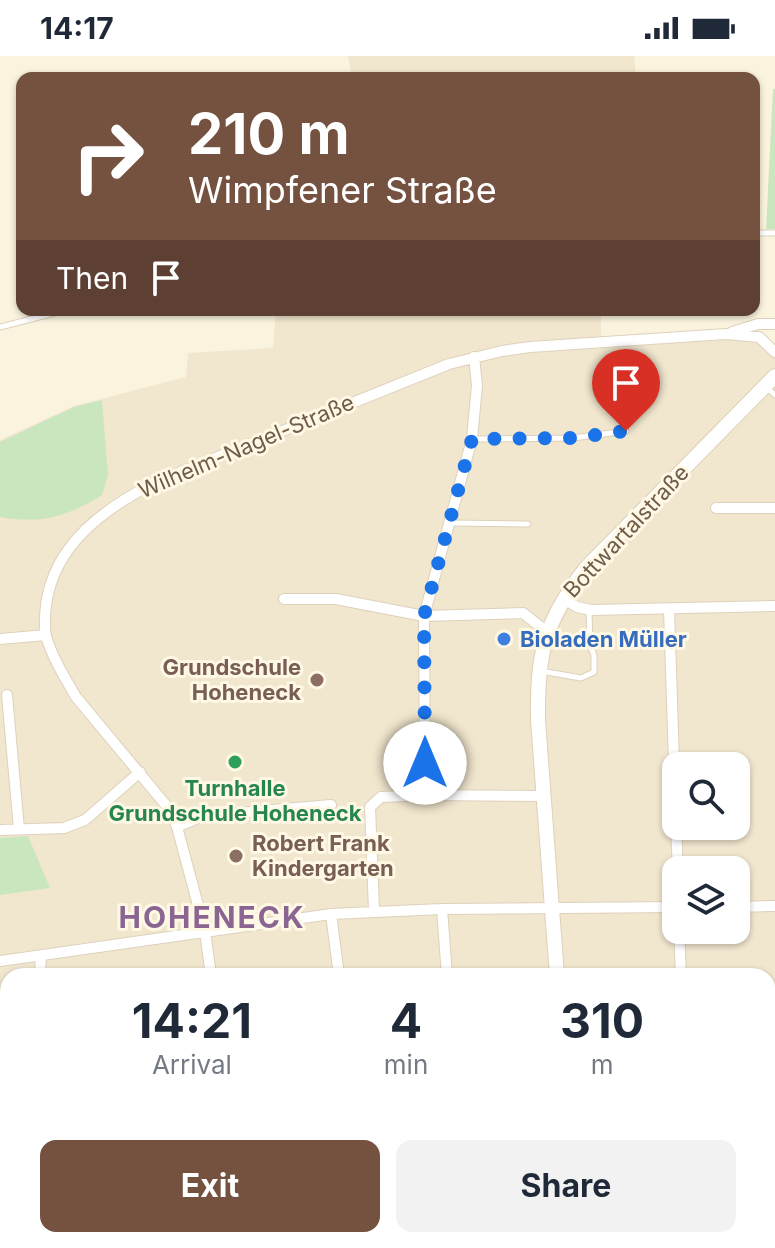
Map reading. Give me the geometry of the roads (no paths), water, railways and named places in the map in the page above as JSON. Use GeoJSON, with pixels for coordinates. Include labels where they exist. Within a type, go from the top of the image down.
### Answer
{"type":"FeatureCollection","features":[{"type":"Feature","properties":{"kind":"main road","name":"Bottwartalstraße"},"geometry":{"type":"LineString","coordinates":[[557,968],[538,720],[540,671],[547,632],[563,598],[586,568],[772,386]]}},
{"type":"Feature","properties":{"kind":"street","name":"Wilhelm-Nagel-Straße"},"geometry":{"type":"LineString","coordinates":[[726,334],[745,327],[774,324]]}},
{"type":"Feature","properties":{"kind":"street","name":"Wilhelm-Nagel-Straße"},"geometry":{"type":"LineString","coordinates":[[210,968],[205,931],[170,810],[76,697],[46,635],[48,589],[61,557],[89,525],[131,494],[301,422],[474,357],[530,347],[726,334],[759,337],[775,352]]}},
{"type":"Feature","properties":{"kind":"street"},"geometry":{"type":"LineString","coordinates":[[425,795],[424,616],[472,439],[477,385],[474,357]]}},
{"type":"Feature","properties":{"kind":"street"},"geometry":{"type":"LineString","coordinates":[[716,508],[775,508]]}},
{"type":"Feature","properties":{"kind":"street"},"geometry":{"type":"LineString","coordinates":[[563,598],[589,610],[775,606]]}},
{"type":"Feature","properties":{"kind":"street"},"geometry":{"type":"LineString","coordinates":[[284,599],[336,599],[424,616],[523,613],[547,632]]}},
{"type":"Feature","properties":{"kind":"street"},"geometry":{"type":"LineString","coordinates":[[669,609],[674,752]]}},
{"type":"Feature","properties":{"kind":"street"},"geometry":{"type":"LineString","coordinates":[[0,639],[46,635]]}},
{"type":"Feature","properties":{"kind":"street"},"geometry":{"type":"LineString","coordinates":[[7,695],[19,829]]}},
{"type":"Feature","properties":{"kind":"street"},"geometry":{"type":"LineString","coordinates":[[0,830],[64,828],[85,820],[140,772]]}},
{"type":"Feature","properties":{"kind":"street"},"geometry":{"type":"LineString","coordinates":[[374,911],[370,807],[381,797],[543,796]]}},
{"type":"Feature","properties":{"kind":"street"},"geometry":{"type":"LineString","coordinates":[[177,827],[203,816],[331,805]]}},
{"type":"Feature","properties":{"kind":"street"},"geometry":{"type":"LineString","coordinates":[[750,907],[775,906]]}},
{"type":"Feature","properties":{"kind":"street"},"geometry":{"type":"LineString","coordinates":[[0,961],[331,914],[442,909],[662,907]]}},
{"type":"Feature","properties":{"kind":"street"},"geometry":{"type":"LineString","coordinates":[[442,909],[446,968]]}},
{"type":"Feature","properties":{"kind":"street"},"geometry":{"type":"LineString","coordinates":[[331,914],[338,968]]}},
{"type":"Feature","properties":{"kind":"street"},"geometry":{"type":"LineString","coordinates":[[680,944],[681,968]]}},
{"type":"Feature","properties":{"kind":"street"},"geometry":{"type":"LineString","coordinates":[[40,968],[41,955]]}},
{"type":"Feature","properties":{"kind":"lane"},"geometry":{"type":"LineString","coordinates":[[0,327],[43,316]]}},
{"type":"Feature","properties":{"kind":"lane"},"geometry":{"type":"LineString","coordinates":[[472,439],[573,438],[626,431]]}},
{"type":"Feature","properties":{"kind":"lane"},"geometry":{"type":"LineString","coordinates":[[449,523],[528,524]]}},
{"type":"Feature","properties":{"kind":"lane"},"geometry":{"type":"LineString","coordinates":[[540,671],[581,678],[594,672],[589,610]]}},
{"type":"Feature","properties":{"kind":"place","name":"Bioladen Müller"},"geometry":{"type":"Point","coordinates":[504,639]}},
{"type":"Feature","properties":{"kind":"place","name":"Grundschule Hoheneck"},"geometry":{"type":"Point","coordinates":[317,680]}},
{"type":"Feature","properties":{"kind":"place","name":"Turnhalle Grundschule Hoheneck"},"geometry":{"type":"Point","coordinates":[235,762]}},
{"type":"Feature","properties":{"kind":"place","name":"Robert Frank Kindergarten"},"geometry":{"type":"Point","coordinates":[236,856]}},
{"type":"Feature","properties":{"kind":"district","name":"HOHENECK"},"geometry":{"type":"Point","coordinates":[212,917]}}]}
